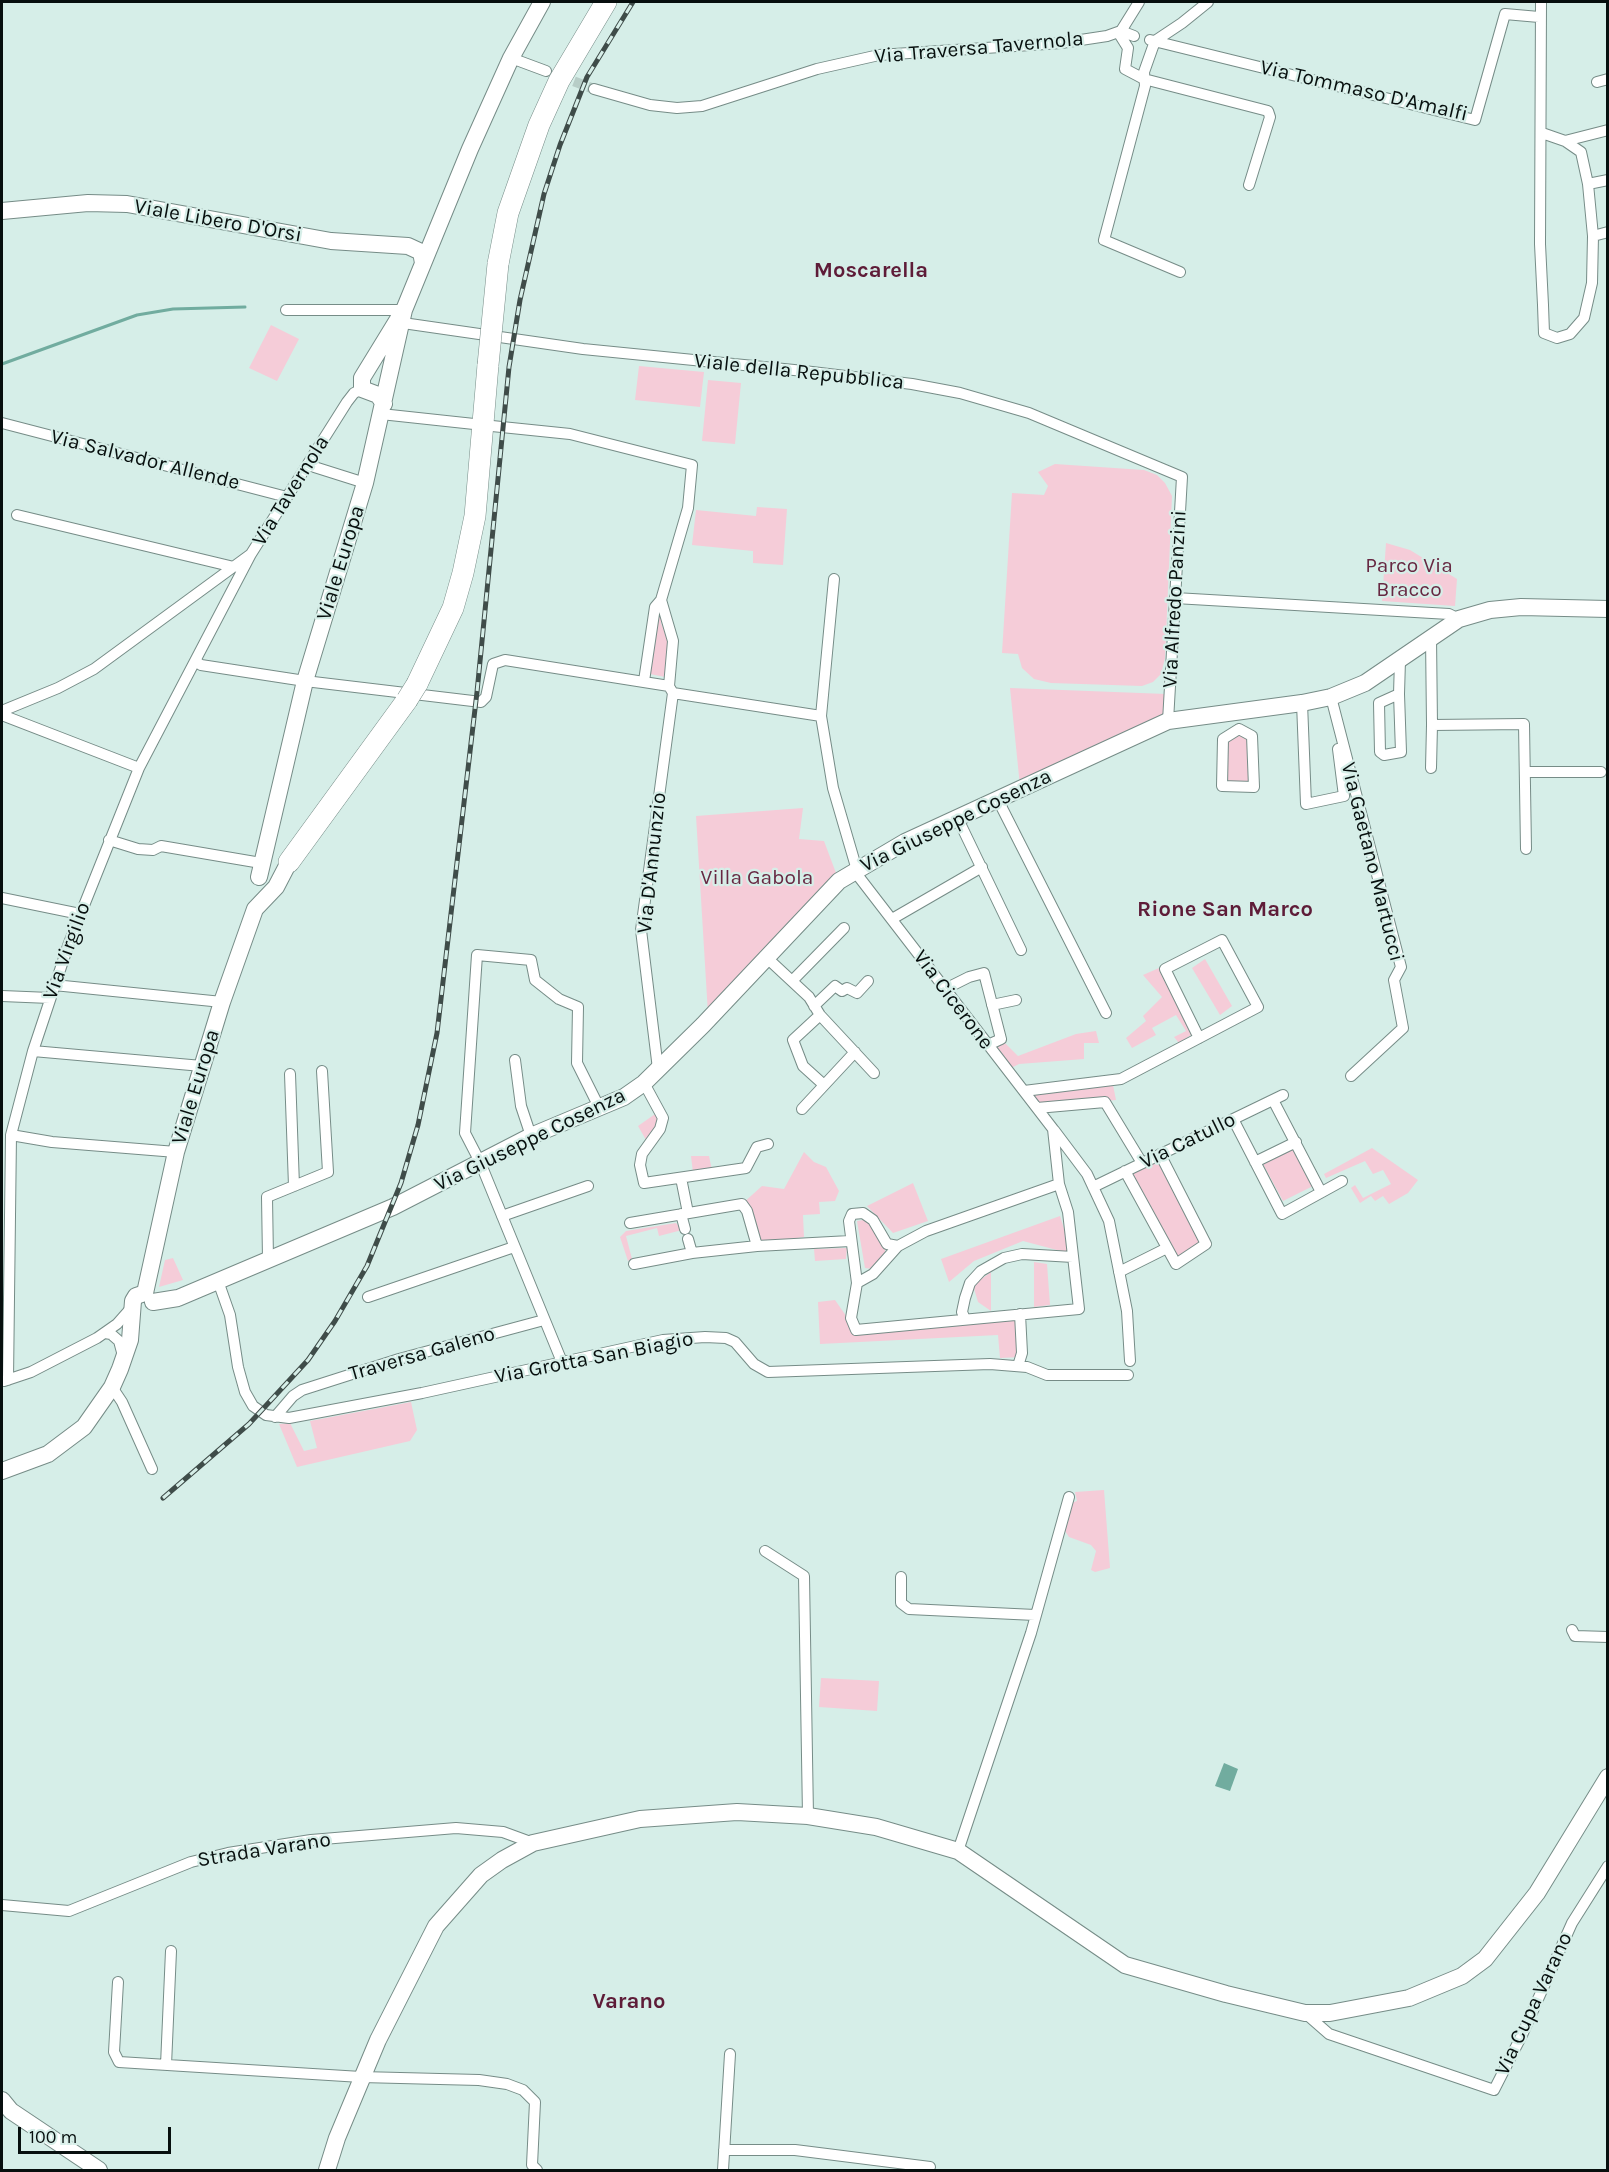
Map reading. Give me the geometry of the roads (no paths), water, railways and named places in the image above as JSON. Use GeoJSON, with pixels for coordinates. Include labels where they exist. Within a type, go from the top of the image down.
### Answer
{"type":"FeatureCollection","features":[{"type":"Feature","properties":{"kind":"highway"},"geometry":{"type":"LineString","coordinates":[[269,876],[412,692],[453,608],[475,516],[498,264],[508,213],[539,125],[565,71],[606,2]]}},
{"type":"Feature","properties":{"kind":"main road"},"geometry":{"type":"LineString","coordinates":[[423,263],[511,58],[542,2]]}},
{"type":"Feature","properties":{"kind":"main road","name":"Viale Libero D'Orsi"},"geometry":{"type":"LineString","coordinates":[[2,210],[88,203],[127,204],[331,241],[408,246]]}},
{"type":"Feature","properties":{"kind":"main road"},"geometry":{"type":"LineString","coordinates":[[408,246],[436,231]]}},
{"type":"Feature","properties":{"kind":"main road"},"geometry":{"type":"LineString","coordinates":[[408,246],[421,252],[423,263]]}},
{"type":"Feature","properties":{"kind":"main road","name":"Viale Europa"},"geometry":{"type":"LineString","coordinates":[[123,1359],[142,1304],[176,1152],[222,1002],[269,876],[305,681],[365,483],[379,398],[394,363],[403,316],[423,263]]}},
{"type":"Feature","properties":{"kind":"main road","name":"Via Tavernola"},"geometry":{"type":"LineString","coordinates":[[379,398],[362,378],[375,354],[403,316]]}},
{"type":"Feature","properties":{"kind":"main road"},"geometry":{"type":"LineString","coordinates":[[375,354],[388,354],[394,363]]}},
{"type":"Feature","properties":{"kind":"main road","name":"Via Giuseppe Cosenza"},"geometry":{"type":"LineString","coordinates":[[142,1304],[178,1298],[393,1207],[531,1136],[600,1109],[644,1083],[839,881],[857,868],[905,842],[1168,721],[1238,721],[1331,697],[1365,683],[1459,619],[1490,610],[1521,607],[1608,609]]}},
{"type":"Feature","properties":{"kind":"main road"},"geometry":{"type":"LineString","coordinates":[[2,1471],[36,1460],[69,1441],[84,1427],[112,1387],[123,1359]]}},
{"type":"Feature","properties":{"kind":"main road"},"geometry":{"type":"LineString","coordinates":[[327,2170],[361,2077],[414,1964],[436,1926],[481,1875],[502,1860],[534,1843],[640,1819],[737,1812],[808,1816],[876,1827],[958,1851],[1125,1965],[1226,1994],[1305,2013],[1330,2013],[1409,1998],[1462,1976],[1485,1959],[1537,1893],[1608,1777]]}},
{"type":"Feature","properties":{"kind":"main road"},"geometry":{"type":"LineString","coordinates":[[2,2100],[11,2111],[99,2170]]}},
{"type":"Feature","properties":{"kind":"street"},"geometry":{"type":"LineString","coordinates":[[1115,33],[1139,2]]}},
{"type":"Feature","properties":{"kind":"street"},"geometry":{"type":"LineString","coordinates":[[1180,272],[1104,240],[1152,40],[1182,23],[1208,2]]}},
{"type":"Feature","properties":{"kind":"street"},"geometry":{"type":"LineString","coordinates":[[1541,2],[1539,17],[1542,133],[1540,244],[1545,333],[1557,338],[1570,334],[1584,318],[1592,283],[1593,236],[1588,184],[1581,152],[1565,141],[1542,133]]}},
{"type":"Feature","properties":{"kind":"street","name":"Via Tommaso D'Amalfi"},"geometry":{"type":"LineString","coordinates":[[1152,40],[1475,120],[1505,15],[1539,17]]}},
{"type":"Feature","properties":{"kind":"street"},"geometry":{"type":"LineString","coordinates":[[1115,33],[1134,36]]}},
{"type":"Feature","properties":{"kind":"street"},"geometry":{"type":"LineString","coordinates":[[1115,33],[1128,48],[1125,69],[1144,79],[1268,111],[1270,117],[1249,185]]}},
{"type":"Feature","properties":{"kind":"street","name":"Via Traversa Tavernola"},"geometry":{"type":"LineString","coordinates":[[594,89],[650,105],[677,108],[702,106],[817,69],[879,55],[1061,43],[1115,33]]}},
{"type":"Feature","properties":{"kind":"street"},"geometry":{"type":"LineString","coordinates":[[511,58],[546,71]]}},
{"type":"Feature","properties":{"kind":"street"},"geometry":{"type":"LineString","coordinates":[[1565,141],[1608,130]]}},
{"type":"Feature","properties":{"kind":"street"},"geometry":{"type":"LineString","coordinates":[[1588,184],[1608,180]]}},
{"type":"Feature","properties":{"kind":"street"},"geometry":{"type":"LineString","coordinates":[[1593,236],[1608,232]]}},
{"type":"Feature","properties":{"kind":"street"},"geometry":{"type":"LineString","coordinates":[[286,310],[403,316]]}},
{"type":"Feature","properties":{"kind":"street","name":"Viale della Repubblica"},"geometry":{"type":"LineString","coordinates":[[403,316],[583,349],[804,371],[912,384],[960,393],[1029,413],[1182,477]]}},
{"type":"Feature","properties":{"kind":"street","name":"Via Tavernola"},"geometry":{"type":"LineString","coordinates":[[2,713],[94,669],[251,554],[351,398],[379,398]]}},
{"type":"Feature","properties":{"kind":"street"},"geometry":{"type":"LineString","coordinates":[[379,398],[474,424]]}},
{"type":"Feature","properties":{"kind":"street","name":"Via Salvador Allende"},"geometry":{"type":"LineString","coordinates":[[2,423],[287,497]]}},
{"type":"Feature","properties":{"kind":"street"},"geometry":{"type":"LineString","coordinates":[[492,426],[570,434],[692,465],[688,508],[662,600],[655,607],[644,681]]}},
{"type":"Feature","properties":{"kind":"street"},"geometry":{"type":"LineString","coordinates":[[308,465],[365,483]]}},
{"type":"Feature","properties":{"kind":"street","name":"Via Alfredo Panzini"},"geometry":{"type":"LineString","coordinates":[[1168,721],[1182,477]]}},
{"type":"Feature","properties":{"kind":"street"},"geometry":{"type":"LineString","coordinates":[[17,515],[234,567]]}},
{"type":"Feature","properties":{"kind":"street","name":"Via Virgilio"},"geometry":{"type":"LineString","coordinates":[[5,1381],[5,1236],[11,1135],[33,1051],[80,914],[139,768],[251,554]]}},
{"type":"Feature","properties":{"kind":"street","name":"Via Cicerone"},"geometry":{"type":"LineString","coordinates":[[834,579],[821,716],[833,788],[859,877],[1053,1129],[1093,1187],[1109,1221],[1127,1311],[1130,1361]]}},
{"type":"Feature","properties":{"kind":"street"},"geometry":{"type":"LineString","coordinates":[[1175,598],[1449,614],[1459,619]]}},
{"type":"Feature","properties":{"kind":"street","name":"Via D'Annunzio"},"geometry":{"type":"LineString","coordinates":[[658,1069],[641,930],[671,690],[673,641],[662,600]]}},
{"type":"Feature","properties":{"kind":"street"},"geometry":{"type":"LineString","coordinates":[[1431,637],[1431,768]]}},
{"type":"Feature","properties":{"kind":"street"},"geometry":{"type":"LineString","coordinates":[[195,661],[201,665],[305,681],[481,702],[486,697],[494,664],[505,660],[644,681],[671,690],[821,716]]}},
{"type":"Feature","properties":{"kind":"street"},"geometry":{"type":"LineString","coordinates":[[1399,694],[1379,703],[1380,752],[1384,755],[1401,752],[1400,660]]}},
{"type":"Feature","properties":{"kind":"street","name":"Via Gaetano Martucci"},"geometry":{"type":"LineString","coordinates":[[1331,697],[1401,967],[1394,980],[1403,1028],[1351,1076]]}},
{"type":"Feature","properties":{"kind":"street"},"geometry":{"type":"LineString","coordinates":[[1302,703],[1306,804],[1344,796],[1337,740]]}},
{"type":"Feature","properties":{"kind":"street"},"geometry":{"type":"LineString","coordinates":[[2,713],[139,768]]}},
{"type":"Feature","properties":{"kind":"street"},"geometry":{"type":"LineString","coordinates":[[1238,721],[1252,736],[1254,787],[1222,786],[1223,739],[1238,721]]}},
{"type":"Feature","properties":{"kind":"street"},"geometry":{"type":"LineString","coordinates":[[1432,725],[1524,724],[1526,849]]}},
{"type":"Feature","properties":{"kind":"street"},"geometry":{"type":"LineString","coordinates":[[1525,772],[1601,772]]}},
{"type":"Feature","properties":{"kind":"street"},"geometry":{"type":"LineString","coordinates":[[1001,799],[1002,808],[1106,1012]]}},
{"type":"Feature","properties":{"kind":"street"},"geometry":{"type":"LineString","coordinates":[[958,819],[1021,950]]}},
{"type":"Feature","properties":{"kind":"street"},"geometry":{"type":"LineString","coordinates":[[109,840],[138,849],[153,850],[161,846],[269,876]]}},
{"type":"Feature","properties":{"kind":"street"},"geometry":{"type":"LineString","coordinates":[[892,919],[982,867]]}},
{"type":"Feature","properties":{"kind":"street"},"geometry":{"type":"LineString","coordinates":[[2,898],[80,914]]}},
{"type":"Feature","properties":{"kind":"street"},"geometry":{"type":"LineString","coordinates":[[792,981],[844,928]]}},
{"type":"Feature","properties":{"kind":"street"},"geometry":{"type":"LineString","coordinates":[[1024,1091],[1121,1079],[1199,1038],[1258,1006],[1222,940],[1165,969],[1199,1038]]}},
{"type":"Feature","properties":{"kind":"street"},"geometry":{"type":"LineString","coordinates":[[562,1362],[480,1162],[465,1133],[477,955],[531,960],[535,980],[559,999],[578,1007],[577,1063],[600,1109]]}},
{"type":"Feature","properties":{"kind":"street"},"geometry":{"type":"LineString","coordinates":[[766,957],[792,981],[874,1073]]}},
{"type":"Feature","properties":{"kind":"street"},"geometry":{"type":"LineString","coordinates":[[945,989],[969,977],[984,974],[1001,1039],[988,1045]]}},
{"type":"Feature","properties":{"kind":"street"},"geometry":{"type":"LineString","coordinates":[[824,1085],[803,1066],[793,1040],[835,987],[842,991],[847,988],[857,993],[868,981]]}},
{"type":"Feature","properties":{"kind":"street"},"geometry":{"type":"LineString","coordinates":[[54,985],[222,1002]]}},
{"type":"Feature","properties":{"kind":"street"},"geometry":{"type":"LineString","coordinates":[[2,996],[50,998]]}},
{"type":"Feature","properties":{"kind":"street"},"geometry":{"type":"LineString","coordinates":[[992,1005],[1016,1000]]}},
{"type":"Feature","properties":{"kind":"street"},"geometry":{"type":"LineString","coordinates":[[33,1051],[202,1066]]}},
{"type":"Feature","properties":{"kind":"street"},"geometry":{"type":"LineString","coordinates":[[802,1109],[855,1053]]}},
{"type":"Feature","properties":{"kind":"street"},"geometry":{"type":"LineString","coordinates":[[515,1060],[521,1106],[531,1136]]}},
{"type":"Feature","properties":{"kind":"street"},"geometry":{"type":"LineString","coordinates":[[268,1259],[267,1197],[328,1172],[322,1071]]}},
{"type":"Feature","properties":{"kind":"street"},"geometry":{"type":"LineString","coordinates":[[291,1074],[294,1186]]}},
{"type":"Feature","properties":{"kind":"street"},"geometry":{"type":"LineString","coordinates":[[644,1083],[663,1118],[660,1129],[642,1154],[640,1165],[644,1183],[746,1168],[757,1147],[768,1144]]}},
{"type":"Feature","properties":{"kind":"street","name":"Via Catullo"},"geometry":{"type":"LineString","coordinates":[[1093,1187],[1283,1095]]}},
{"type":"Feature","properties":{"kind":"street"},"geometry":{"type":"LineString","coordinates":[[1272,1100],[1321,1192]]}},
{"type":"Feature","properties":{"kind":"street"},"geometry":{"type":"LineString","coordinates":[[1037,1108],[1106,1102],[1142,1163]]}},
{"type":"Feature","properties":{"kind":"street"},"geometry":{"type":"LineString","coordinates":[[1233,1119],[1282,1214],[1342,1181]]}},
{"type":"Feature","properties":{"kind":"street"},"geometry":{"type":"LineString","coordinates":[[898,1246],[887,1244],[873,1220],[862,1212],[852,1214],[849,1221],[850,1241],[857,1283],[851,1318],[856,1330],[1079,1309],[1068,1212],[1059,1184],[1053,1129]]}},
{"type":"Feature","properties":{"kind":"street"},"geometry":{"type":"LineString","coordinates":[[11,1135],[52,1142],[176,1152]]}},
{"type":"Feature","properties":{"kind":"street"},"geometry":{"type":"LineString","coordinates":[[1255,1162],[1296,1142]]}},
{"type":"Feature","properties":{"kind":"street"},"geometry":{"type":"LineString","coordinates":[[1125,1171],[1176,1264],[1206,1244],[1160,1154]]}},
{"type":"Feature","properties":{"kind":"street"},"geometry":{"type":"LineString","coordinates":[[681,1178],[686,1234],[692,1253]]}},
{"type":"Feature","properties":{"kind":"street"},"geometry":{"type":"LineString","coordinates":[[857,1283],[873,1274],[898,1246],[926,1231],[1059,1184]]}},
{"type":"Feature","properties":{"kind":"street"},"geometry":{"type":"LineString","coordinates":[[502,1216],[588,1186]]}},
{"type":"Feature","properties":{"kind":"street"},"geometry":{"type":"LineString","coordinates":[[630,1223],[742,1204],[747,1211],[757,1246]]}},
{"type":"Feature","properties":{"kind":"street"},"geometry":{"type":"LineString","coordinates":[[634,1264],[692,1253],[757,1246],[850,1241]]}},
{"type":"Feature","properties":{"kind":"street"},"geometry":{"type":"LineString","coordinates":[[368,1297],[514,1248]]}},
{"type":"Feature","properties":{"kind":"street"},"geometry":{"type":"LineString","coordinates":[[1119,1272],[1167,1248]]}},
{"type":"Feature","properties":{"kind":"street"},"geometry":{"type":"LineString","coordinates":[[965,1320],[964,1305],[970,1283],[989,1266],[1004,1258],[1022,1254],[1073,1257]]}},
{"type":"Feature","properties":{"kind":"street"},"geometry":{"type":"LineString","coordinates":[[218,1281],[230,1315],[245,1392],[253,1406],[266,1415],[275,1417]]}},
{"type":"Feature","properties":{"kind":"street"},"geometry":{"type":"LineString","coordinates":[[5,1381],[31,1372],[105,1333],[142,1304]]}},
{"type":"Feature","properties":{"kind":"street"},"geometry":{"type":"LineString","coordinates":[[1018,1366],[1022,1353],[1020,1314]]}},
{"type":"Feature","properties":{"kind":"street","name":"Traversa Galeno"},"geometry":{"type":"LineString","coordinates":[[275,1417],[293,1396],[302,1390],[399,1359],[544,1320]]}},
{"type":"Feature","properties":{"kind":"street"},"geometry":{"type":"LineString","coordinates":[[105,1333],[119,1341],[123,1359]]}},
{"type":"Feature","properties":{"kind":"street","name":"Via Grotta San Biagio"},"geometry":{"type":"LineString","coordinates":[[275,1417],[300,1417],[663,1340],[705,1336],[726,1338],[735,1342],[754,1365],[768,1372],[980,1364],[1018,1366],[1047,1376],[1128,1375]]}},
{"type":"Feature","properties":{"kind":"street"},"geometry":{"type":"LineString","coordinates":[[112,1387],[122,1402],[152,1469]]}},
{"type":"Feature","properties":{"kind":"street"},"geometry":{"type":"LineString","coordinates":[[958,1851],[1035,1615],[1069,1497]]}},
{"type":"Feature","properties":{"kind":"street"},"geometry":{"type":"LineString","coordinates":[[765,1551],[804,1576],[808,1816]]}},
{"type":"Feature","properties":{"kind":"street"},"geometry":{"type":"LineString","coordinates":[[901,1577],[901,1603],[909,1609],[1035,1615]]}},
{"type":"Feature","properties":{"kind":"street"},"geometry":{"type":"LineString","coordinates":[[1572,1630],[1575,1636],[1608,1637]]}},
{"type":"Feature","properties":{"kind":"street","name":"Strada Varano"},"geometry":{"type":"LineString","coordinates":[[2,1905],[42,1911],[69,1911],[191,1862],[228,1853],[311,1840],[456,1828],[503,1832],[534,1843]]}},
{"type":"Feature","properties":{"kind":"street","name":"Via Cupa Varano"},"geometry":{"type":"LineString","coordinates":[[1305,2013],[1329,2034],[1494,2090],[1522,2035],[1572,1923],[1608,1866]]}},
{"type":"Feature","properties":{"kind":"street"},"geometry":{"type":"LineString","coordinates":[[166,2065],[171,1951]]}},
{"type":"Feature","properties":{"kind":"street"},"geometry":{"type":"LineString","coordinates":[[118,1982],[114,2052],[119,2062],[361,2077],[479,2080],[507,2084],[523,2090],[535,2102],[532,2165],[537,2170]]}},
{"type":"Feature","properties":{"kind":"street"},"geometry":{"type":"LineString","coordinates":[[723,2170],[730,2054]]}},
{"type":"Feature","properties":{"kind":"street"},"geometry":{"type":"LineString","coordinates":[[724,2150],[795,2150],[930,2167]]}},
{"type":"Feature","properties":{"kind":"waterway"},"geometry":{"type":"LineString","coordinates":[[2,364],[137,315],[173,309],[245,307]]}},
{"type":"Feature","properties":{"kind":"tunnel"},"geometry":{"type":"LineString","coordinates":[[560,76],[594,89]]}},
{"type":"Feature","properties":{"kind":"railway"},"geometry":{"type":"LineString","coordinates":[[163,1498],[249,1424],[308,1360],[335,1321],[367,1266],[401,1183],[418,1125],[437,1033],[477,692],[509,367],[520,300],[544,194],[560,145],[587,77],[633,2]]}},
{"type":"Feature","properties":{"kind":"district","name":"Moscarella"},"geometry":{"type":"Point","coordinates":[871,271]}},
{"type":"Feature","properties":{"kind":"district","name":"Rione San Marco"},"geometry":{"type":"Point","coordinates":[1225,910]}},
{"type":"Feature","properties":{"kind":"district","name":"Varano"},"geometry":{"type":"Point","coordinates":[629,2002]}},
{"type":"Feature","properties":{"kind":"park label","name":"Parco Via Bracco"},"geometry":{"type":"Point","coordinates":[1409,578]}},
{"type":"Feature","properties":{"kind":"park label","name":"Villa Gabola"},"geometry":{"type":"Point","coordinates":[757,878]}}]}
